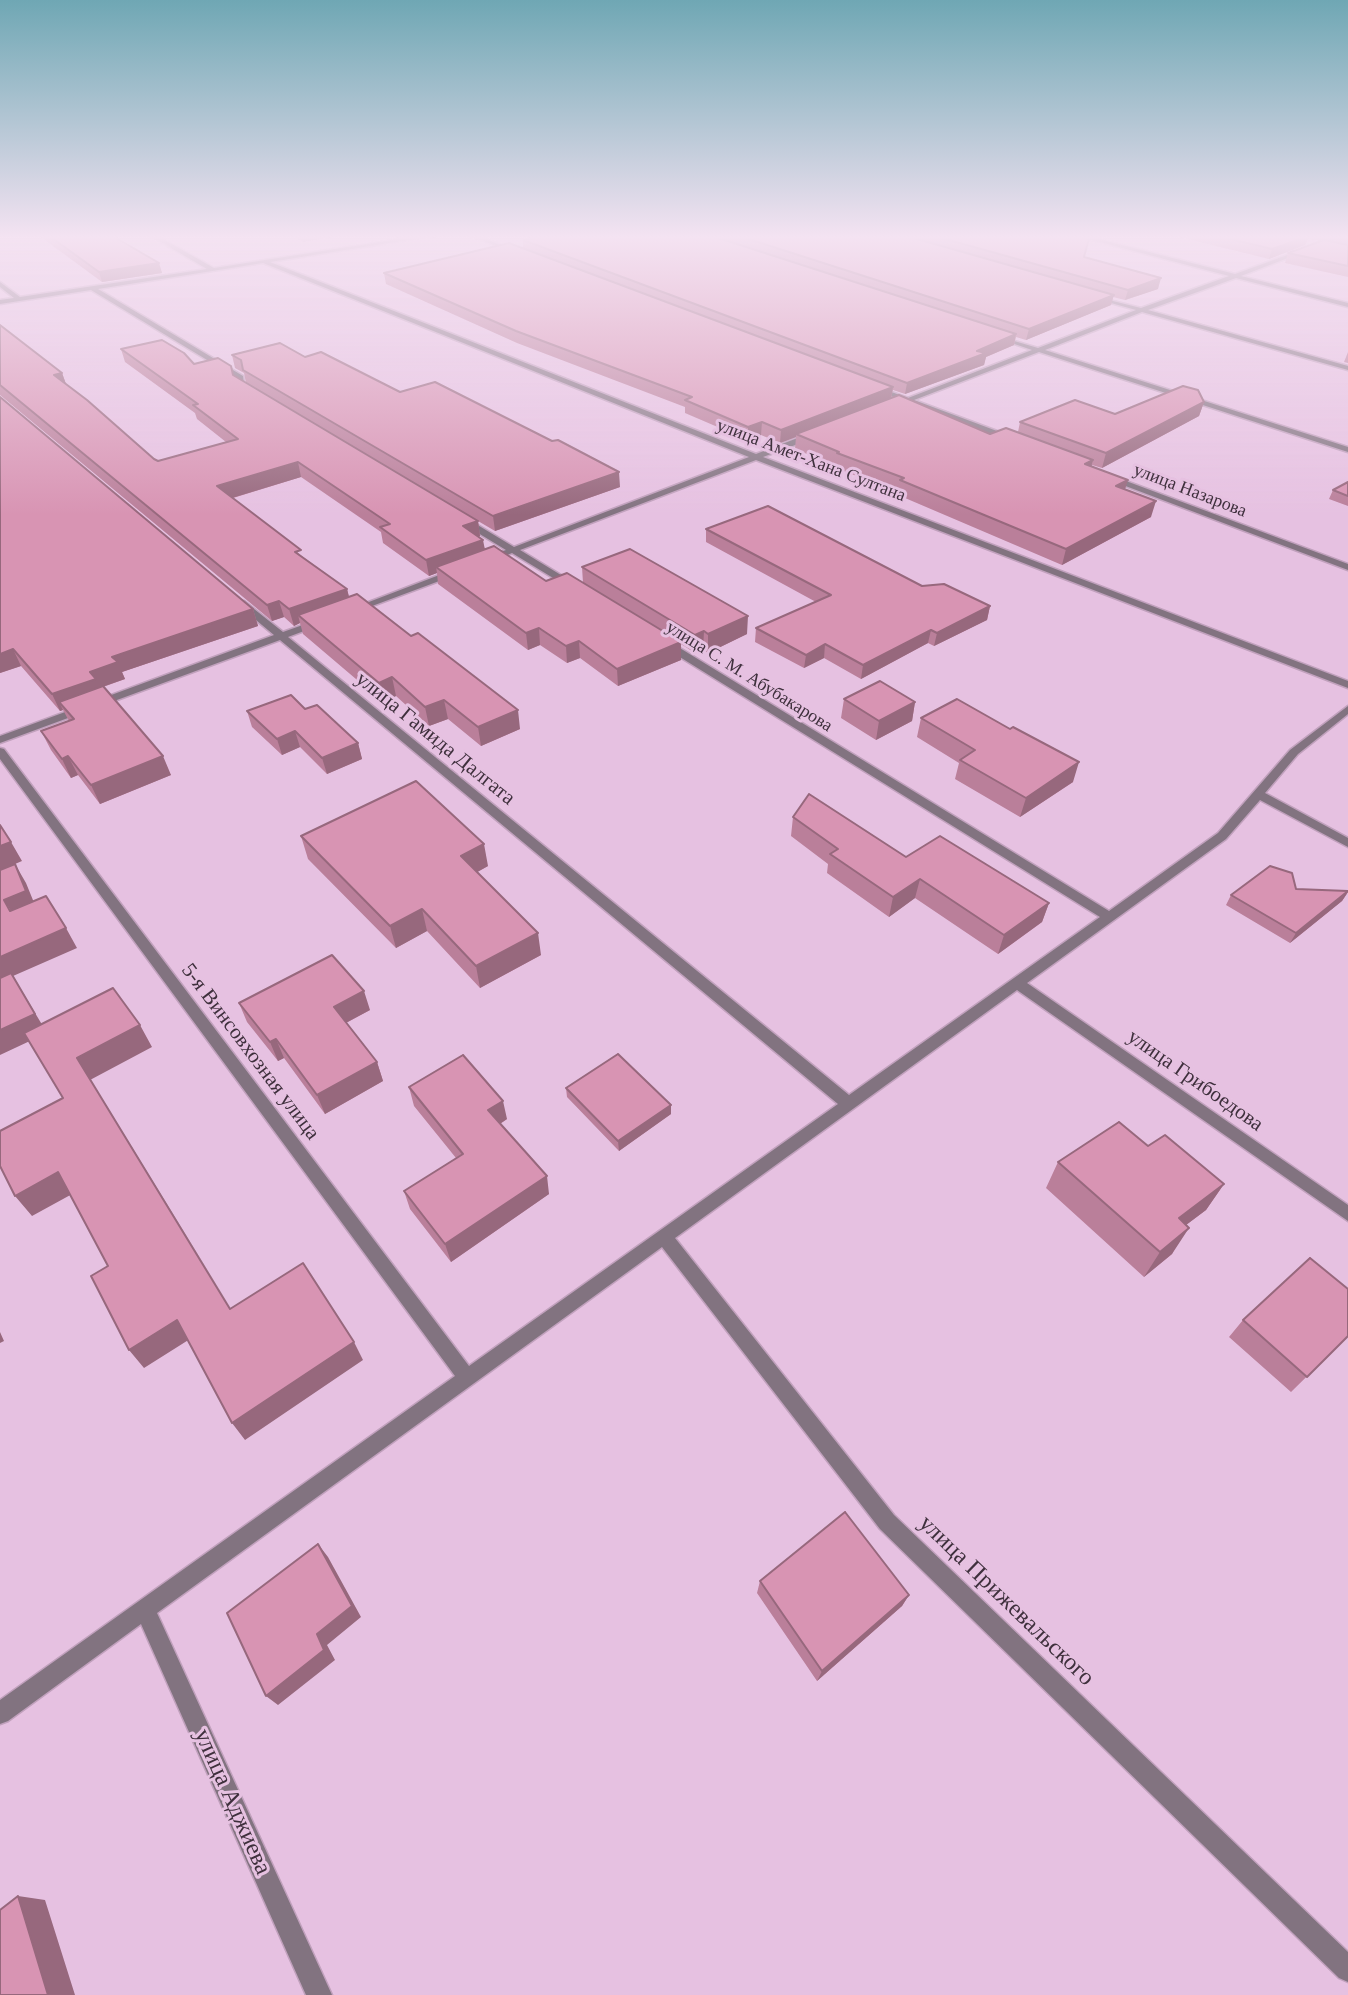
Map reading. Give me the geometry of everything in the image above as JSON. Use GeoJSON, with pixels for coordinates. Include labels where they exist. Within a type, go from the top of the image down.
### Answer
{"type":"FeatureCollection","features":[{"type":"Feature","properties":{"kind":"street"},"geometry":{"type":"LineString","coordinates":[[159,328],[240,377],[240,386],[264,401]]}},
{"type":"Feature","properties":{"kind":"street","name":"улица Амет-Хана Султана"},"geometry":{"type":"LineString","coordinates":[[430,328],[755,457],[1348,685]]}},
{"type":"Feature","properties":{"kind":"street"},"geometry":{"type":"LineString","coordinates":[[883,410],[1096,328]]}},
{"type":"Feature","properties":{"kind":"street"},"geometry":{"type":"LineString","coordinates":[[1206,328],[1348,368]]}},
{"type":"Feature","properties":{"kind":"street"},"geometry":{"type":"LineString","coordinates":[[988,333],[1348,450]]}},
{"type":"Feature","properties":{"kind":"street"},"geometry":{"type":"LineString","coordinates":[[870,386],[1024,444]]}},
{"type":"Feature","properties":{"kind":"street"},"geometry":{"type":"LineString","coordinates":[[476,565],[819,433]]}},
{"type":"Feature","properties":{"kind":"street","name":"улица Назарова"},"geometry":{"type":"LineString","coordinates":[[1102,474],[1348,567]]}},
{"type":"Feature","properties":{"kind":"street"},"geometry":{"type":"LineString","coordinates":[[455,514],[586,594]]}},
{"type":"Feature","properties":{"kind":"street"},"geometry":{"type":"LineString","coordinates":[[346,613],[463,569]]}},
{"type":"Feature","properties":{"kind":"street","name":"улица Гамида Далгата"},"geometry":{"type":"LineString","coordinates":[[229,593],[849,1104]]}},
{"type":"Feature","properties":{"kind":"street"},"geometry":{"type":"LineString","coordinates":[[0,740],[333,618]]}},
{"type":"Feature","properties":{"kind":"street","name":"улица С. М. Абубакарова"},"geometry":{"type":"LineString","coordinates":[[657,638],[1109,917]]}},
{"type":"Feature","properties":{"kind":"street"},"geometry":{"type":"LineString","coordinates":[[0,1713],[1222,836],[1294,752],[1348,709]]}},
{"type":"Feature","properties":{"kind":"street","name":"5-я Винсовхозная улица"},"geometry":{"type":"LineString","coordinates":[[0,751],[467,1378]]}},
{"type":"Feature","properties":{"kind":"street"},"geometry":{"type":"LineString","coordinates":[[1258,794],[1348,843]]}},
{"type":"Feature","properties":{"kind":"street","name":"улица Грибоедова"},"geometry":{"type":"LineString","coordinates":[[1017,983],[1348,1214]]}},
{"type":"Feature","properties":{"kind":"street","name":"улица Прижевальского"},"geometry":{"type":"LineString","coordinates":[[664,1237],[887,1522],[1348,1969]]}},
{"type":"Feature","properties":{"kind":"street","name":"улица Аджиева"},"geometry":{"type":"LineString","coordinates":[[145,1609],[319,1995]]}},
{"type":"Feature","properties":{"kind":"building"},"geometry":{"type":"Polygon","coordinates":[[[0,328],[4,328],[62,373],[54,375],[158,461],[238,439],[193,405],[198,404],[121,349],[162,340],[184,353],[194,364],[218,358],[231,366],[233,375],[478,521],[463,526],[483,540],[426,560],[380,527],[390,524],[298,462],[217,486],[301,550],[295,552],[347,589],[289,609],[279,601],[267,605],[0,385],[0,328]]]}},
{"type":"Feature","properties":{"kind":"building"},"geometry":{"type":"Polygon","coordinates":[[[509,328],[736,328],[893,387],[781,430],[762,422],[748,427],[685,400],[692,397],[509,328]]]}},
{"type":"Feature","properties":{"kind":"building"},"geometry":{"type":"Polygon","coordinates":[[[760,328],[998,328],[1016,334],[977,351],[986,353],[907,383],[760,328]]]}},
{"type":"Feature","properties":{"kind":"building"},"geometry":{"type":"Polygon","coordinates":[[[280,343],[305,357],[321,352],[400,392],[435,382],[619,472],[493,516],[243,370],[241,360],[232,355],[280,343]]]}},
{"type":"Feature","properties":{"kind":"building"},"geometry":{"type":"Polygon","coordinates":[[[1183,386],[1198,390],[1204,402],[1106,453],[1020,422],[1075,400],[1115,414],[1183,386]]]}},
{"type":"Feature","properties":{"kind":"building"},"geometry":{"type":"Polygon","coordinates":[[[899,395],[990,434],[1006,428],[1093,460],[1085,464],[1128,480],[1116,486],[1156,501],[1066,549],[796,434],[899,395]]]}},
{"type":"Feature","properties":{"kind":"building"},"geometry":{"type":"Polygon","coordinates":[[[0,397],[253,609],[112,657],[118,662],[90,672],[96,679],[52,694],[13,649],[0,654],[0,397]]]}},
{"type":"Feature","properties":{"kind":"building"},"geometry":{"type":"Polygon","coordinates":[[[1348,482],[1348,496],[1333,490],[1348,482]]]}},
{"type":"Feature","properties":{"kind":"building"},"geometry":{"type":"Polygon","coordinates":[[[768,506],[922,586],[944,584],[990,606],[937,633],[931,630],[863,665],[825,644],[806,655],[756,628],[831,595],[706,529],[768,506]]]}},
{"type":"Feature","properties":{"kind":"building"},"geometry":{"type":"Polygon","coordinates":[[[494,546],[546,581],[567,573],[681,642],[617,669],[579,641],[566,646],[539,628],[526,633],[436,567],[494,546]]]}},
{"type":"Feature","properties":{"kind":"building"},"geometry":{"type":"Polygon","coordinates":[[[630,549],[748,616],[708,634],[704,631],[695,635],[582,567],[630,549]]]}},
{"type":"Feature","properties":{"kind":"building"},"geometry":{"type":"Polygon","coordinates":[[[357,594],[411,636],[418,633],[518,710],[478,727],[444,700],[425,707],[392,677],[379,683],[298,615],[357,594]]]}},
{"type":"Feature","properties":{"kind":"building"},"geometry":{"type":"Polygon","coordinates":[[[880,681],[915,702],[879,721],[844,699],[880,681]]]}},
{"type":"Feature","properties":{"kind":"building"},"geometry":{"type":"Polygon","coordinates":[[[103,686],[163,756],[91,785],[68,756],[62,759],[41,731],[74,719],[59,702],[103,686]]]}},
{"type":"Feature","properties":{"kind":"building"},"geometry":{"type":"Polygon","coordinates":[[[291,695],[305,709],[317,705],[358,743],[322,758],[295,731],[277,739],[247,711],[291,695]]]}},
{"type":"Feature","properties":{"kind":"building"},"geometry":{"type":"Polygon","coordinates":[[[957,699],[1010,729],[1013,727],[1079,762],[1026,798],[960,760],[975,750],[921,718],[957,699]]]}},
{"type":"Feature","properties":{"kind":"building"},"geometry":{"type":"Polygon","coordinates":[[[416,781],[484,844],[461,856],[538,933],[476,966],[422,909],[390,926],[301,836],[416,781]]]}},
{"type":"Feature","properties":{"kind":"building"},"geometry":{"type":"Polygon","coordinates":[[[809,794],[906,857],[940,836],[1049,903],[1004,935],[920,879],[893,897],[830,854],[838,849],[793,817],[809,794]]]}},
{"type":"Feature","properties":{"kind":"building"},"geometry":{"type":"Polygon","coordinates":[[[0,825],[11,842],[0,846],[0,825]]]}},
{"type":"Feature","properties":{"kind":"building"},"geometry":{"type":"Polygon","coordinates":[[[15,864],[26,891],[4,900],[10,911],[46,896],[66,928],[0,957],[0,870],[15,864]]]}},
{"type":"Feature","properties":{"kind":"building"},"geometry":{"type":"Polygon","coordinates":[[[1270,866],[1292,873],[1296,889],[1348,891],[1296,933],[1231,895],[1270,866]]]}},
{"type":"Feature","properties":{"kind":"building"},"geometry":{"type":"Polygon","coordinates":[[[332,955],[364,991],[334,1007],[377,1062],[317,1095],[276,1039],[270,1042],[239,1003],[332,955]]]}},
{"type":"Feature","properties":{"kind":"building"},"geometry":{"type":"Polygon","coordinates":[[[11,973],[35,1014],[0,1030],[0,978],[11,973]]]}},
{"type":"Feature","properties":{"kind":"building"},"geometry":{"type":"Polygon","coordinates":[[[113,988],[140,1025],[77,1058],[230,1309],[303,1263],[354,1342],[232,1423],[177,1320],[129,1350],[91,1276],[108,1266],[58,1172],[15,1196],[0,1166],[0,1131],[63,1098],[24,1033],[113,988]]]}},
{"type":"Feature","properties":{"kind":"building"},"geometry":{"type":"Polygon","coordinates":[[[618,1054],[671,1105],[618,1141],[566,1088],[618,1054]]]}},
{"type":"Feature","properties":{"kind":"building"},"geometry":{"type":"Polygon","coordinates":[[[463,1055],[503,1101],[488,1110],[547,1176],[445,1244],[404,1191],[463,1154],[409,1087],[463,1055]]]}},
{"type":"Feature","properties":{"kind":"building"},"geometry":{"type":"Polygon","coordinates":[[[1119,1122],[1148,1146],[1165,1135],[1224,1184],[1179,1218],[1189,1228],[1160,1252],[1058,1162],[1119,1122]]]}},
{"type":"Feature","properties":{"kind":"building"},"geometry":{"type":"Polygon","coordinates":[[[1310,1258],[1348,1289],[1348,1336],[1307,1377],[1243,1320],[1310,1258]]]}},
{"type":"Feature","properties":{"kind":"building"},"geometry":{"type":"Polygon","coordinates":[[[845,1512],[909,1595],[822,1671],[760,1581],[845,1512]]]}},
{"type":"Feature","properties":{"kind":"building"},"geometry":{"type":"Polygon","coordinates":[[[318,1544],[352,1606],[317,1634],[324,1650],[266,1696],[227,1613],[318,1544]]]}},
{"type":"Feature","properties":{"kind":"building"},"geometry":{"type":"Polygon","coordinates":[[[18,1896],[48,1995],[0,1995],[0,1910],[18,1896]]]}}]}
